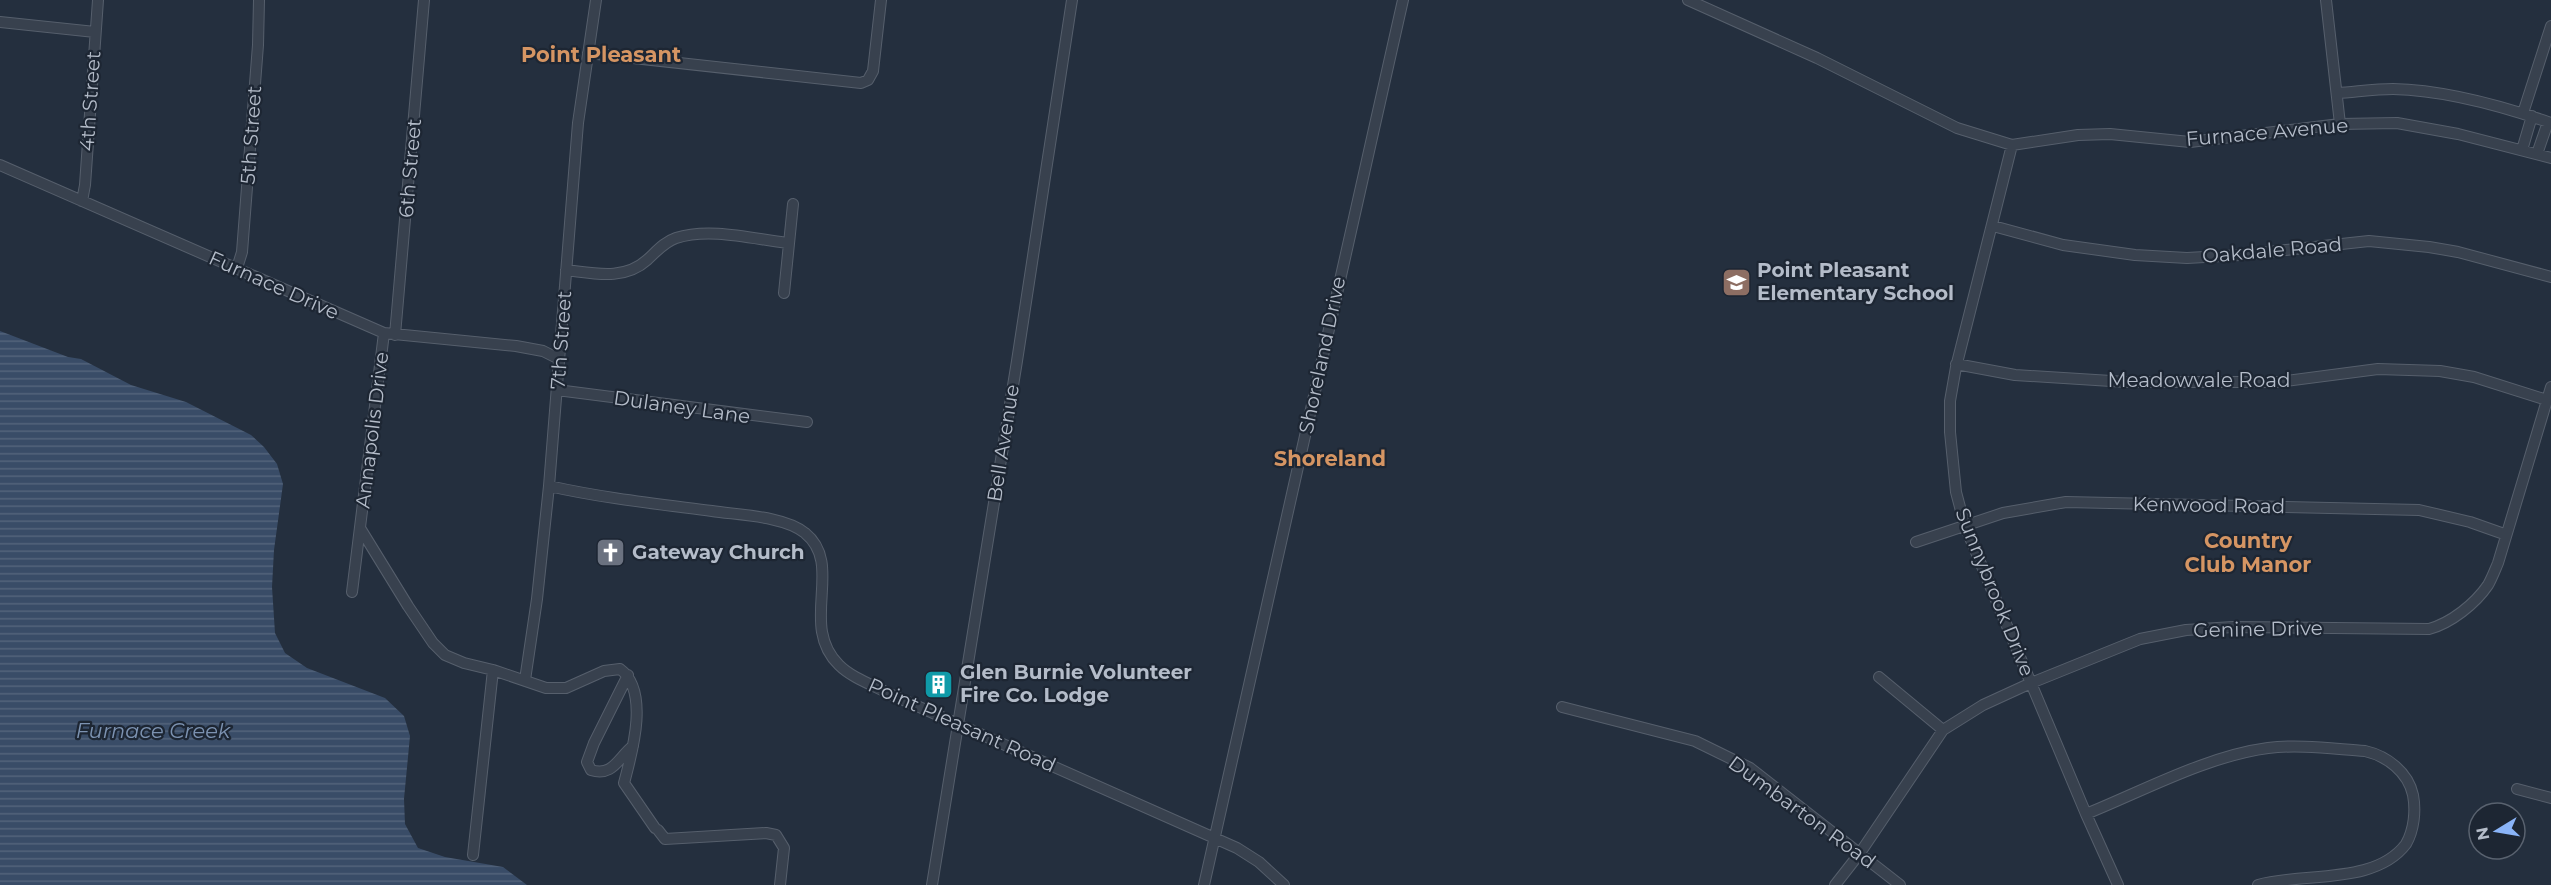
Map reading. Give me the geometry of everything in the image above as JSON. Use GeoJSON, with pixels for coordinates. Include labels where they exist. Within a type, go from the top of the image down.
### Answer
{"type":"FeatureCollection","features":[{"type":"Feature","properties":{"kind":"street","name":"4th Street"},"geometry":{"type":"LineString","coordinates":[[82,201],[98,0]]}},
{"type":"Feature","properties":{"kind":"street","name":"5th Street"},"geometry":{"type":"LineString","coordinates":[[237,268],[242,252],[260,0]]}},
{"type":"Feature","properties":{"kind":"street","name":"6th Street"},"geometry":{"type":"LineString","coordinates":[[395,335],[424,0]]}},
{"type":"Feature","properties":{"kind":"street","name":"7th Street"},"geometry":{"type":"LineString","coordinates":[[525,680],[537,599],[549,486],[578,123],[596,0]]}},
{"type":"Feature","properties":{"kind":"street"},"geometry":{"type":"LineString","coordinates":[[588,53],[861,83],[868,80],[873,71],[881,0]]}},
{"type":"Feature","properties":{"kind":"street","name":"Bell Avenue"},"geometry":{"type":"LineString","coordinates":[[932,885],[1017,361],[1072,0]]}},
{"type":"Feature","properties":{"kind":"street","name":"Shoreland Drive"},"geometry":{"type":"LineString","coordinates":[[1204,885],[1403,0]]}},
{"type":"Feature","properties":{"kind":"street","name":"Furnace Avenue"},"geometry":{"type":"LineString","coordinates":[[1688,0],[1817,58],[1957,128],[2012,146],[2078,135],[2110,134],[2190,142],[2340,124],[2397,123],[2458,134],[2551,158]]}},
{"type":"Feature","properties":{"kind":"street"},"geometry":{"type":"LineString","coordinates":[[2326,0],[2340,124]]}},
{"type":"Feature","properties":{"kind":"street"},"geometry":{"type":"LineString","coordinates":[[0,22],[95,32]]}},
{"type":"Feature","properties":{"kind":"street"},"geometry":{"type":"LineString","coordinates":[[2522,150],[2527,115],[2551,26]]}},
{"type":"Feature","properties":{"kind":"street"},"geometry":{"type":"LineString","coordinates":[[2337,93],[2392,89],[2426,92],[2550,122],[2537,154]]}},
{"type":"Feature","properties":{"kind":"street","name":"Sunnybrook Drive"},"geometry":{"type":"LineString","coordinates":[[2012,146],[1956,364],[1950,401],[1950,432],[1956,492],[1965,526],[2118,885]]}},
{"type":"Feature","properties":{"kind":"street","name":"Furnace Drive"},"geometry":{"type":"LineString","coordinates":[[0,165],[384,333],[516,346],[543,351],[559,358]]}},
{"type":"Feature","properties":{"kind":"street"},"geometry":{"type":"LineString","coordinates":[[784,293],[794,204]]}},
{"type":"Feature","properties":{"kind":"street","name":"Oakdale Road"},"geometry":{"type":"LineString","coordinates":[[1993,226],[2063,245],[2135,255],[2176,257],[2240,255],[2369,242],[2428,247],[2458,252],[2551,278]]}},
{"type":"Feature","properties":{"kind":"street"},"geometry":{"type":"LineString","coordinates":[[566,270],[617,274],[645,262],[660,247],[675,238],[694,234],[788,243]]}},
{"type":"Feature","properties":{"kind":"street","name":"Annapolis Drive"},"geometry":{"type":"LineString","coordinates":[[352,592],[384,333]]}},
{"type":"Feature","properties":{"kind":"street","name":"Meadowvale Road"},"geometry":{"type":"LineString","coordinates":[[1956,364],[2015,375],[2127,382],[2278,382],[2378,369],[2440,370],[2474,377],[2547,400]]}},
{"type":"Feature","properties":{"kind":"street","name":"Genine Drive"},"geometry":{"type":"LineString","coordinates":[[1835,885],[1860,853],[1943,730],[1983,705],[2031,683],[2140,639],[2186,630],[2233,627],[2429,629],[2442,626],[2471,603],[2488,585],[2498,563],[2504,534],[2551,387]]}},
{"type":"Feature","properties":{"kind":"street","name":"Dulaney Lane"},"geometry":{"type":"LineString","coordinates":[[557,390],[807,422]]}},
{"type":"Feature","properties":{"kind":"street","name":"Point Pleasant Road"},"geometry":{"type":"LineString","coordinates":[[549,486],[755,518],[793,526],[805,532],[813,542],[822,566],[819,623],[827,651],[846,671],[1214,837],[1259,862],[1284,885]]}},
{"type":"Feature","properties":{"kind":"street","name":"Kenwood Road"},"geometry":{"type":"LineString","coordinates":[[1916,542],[2003,513],[2066,502],[2419,510],[2470,522],[2504,534]]}},
{"type":"Feature","properties":{"kind":"street","name":"Annapolis Drive"},"geometry":{"type":"LineString","coordinates":[[360,528],[433,643],[445,655],[546,688],[566,688],[604,671],[620,669],[628,675]]}},
{"type":"Feature","properties":{"kind":"street"},"geometry":{"type":"LineString","coordinates":[[473,855],[493,670]]}},
{"type":"Feature","properties":{"kind":"street"},"geometry":{"type":"LineString","coordinates":[[628,675],[594,742],[587,762],[591,770],[606,772],[615,767],[625,752],[634,745]]}},
{"type":"Feature","properties":{"kind":"street"},"geometry":{"type":"LineString","coordinates":[[628,675],[636,717],[634,745],[624,783],[641,811],[665,839],[766,833],[776,836],[784,848],[780,885]]}},
{"type":"Feature","properties":{"kind":"street"},"geometry":{"type":"LineString","coordinates":[[1879,677],[1943,730]]}},
{"type":"Feature","properties":{"kind":"street","name":"Dumbarton Road"},"geometry":{"type":"LineString","coordinates":[[1562,707],[1695,741],[1724,754],[1750,768],[1900,885]]}},
{"type":"Feature","properties":{"kind":"street"},"geometry":{"type":"LineString","coordinates":[[2086,814],[2210,763],[2237,754],[2271,748],[2365,751],[2379,754],[2394,765],[2411,787],[2415,803],[2414,822],[2410,837],[2392,861],[2361,876],[2275,880],[2258,885]]}},
{"type":"Feature","properties":{"kind":"street"},"geometry":{"type":"LineString","coordinates":[[2517,789],[2551,798]]}},
{"type":"Feature","properties":{"kind":"water","name":"Furnace Creek"},"geometry":{"type":"Polygon","coordinates":[[[0,331],[68,357],[81,359],[131,385],[186,402],[251,435],[264,447],[277,464],[283,484],[274,550],[272,587],[275,633],[285,653],[307,668],[385,698],[404,716],[410,736],[404,799],[405,824],[418,848],[445,857],[503,867],[527,885],[0,885],[0,331]]]}},
{"type":"Feature","properties":{"kind":"place","name":"Point Pleasant Elementary School"},"geometry":{"type":"Point","coordinates":[1736,282]}},
{"type":"Feature","properties":{"kind":"place","name":"Gateway Church"},"geometry":{"type":"Point","coordinates":[611,552]}},
{"type":"Feature","properties":{"kind":"place","name":"Glen Burnie Volunteer Fire Co. Lodge"},"geometry":{"type":"Point","coordinates":[939,684]}},
{"type":"Feature","properties":{"kind":"district","name":"Point Pleasant"},"geometry":{"type":"Point","coordinates":[601,55]}},
{"type":"Feature","properties":{"kind":"district","name":"Shoreland"},"geometry":{"type":"Point","coordinates":[1330,459]}},
{"type":"Feature","properties":{"kind":"district","name":"Country Club Manor"},"geometry":{"type":"Point","coordinates":[2248,553]}}]}
